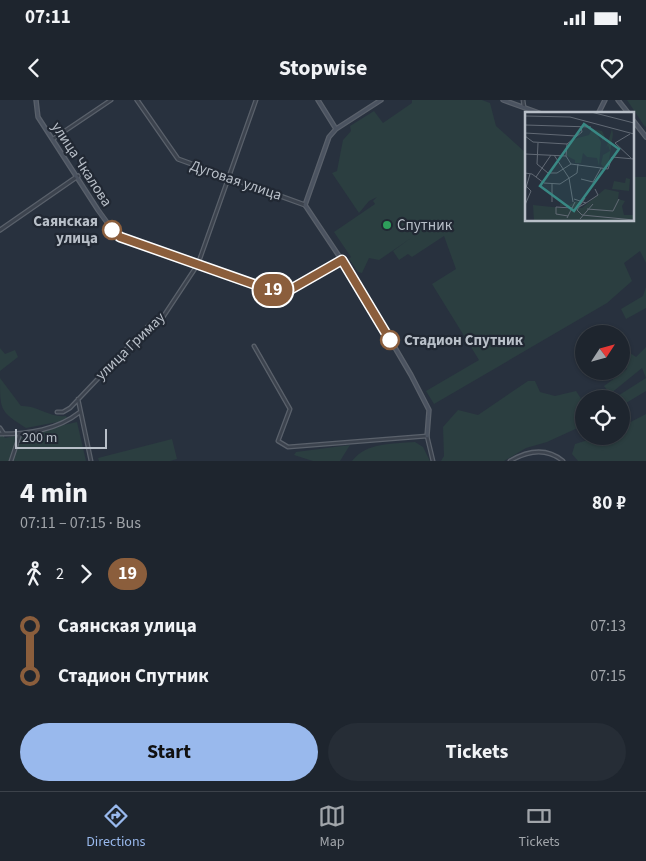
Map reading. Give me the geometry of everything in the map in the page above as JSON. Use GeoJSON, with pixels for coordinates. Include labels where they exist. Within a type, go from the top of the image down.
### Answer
{"type":"FeatureCollection","features":[{"type":"Feature","properties":{"kind":"main road","name":"улица Чкалова"},"geometry":{"type":"LineString","coordinates":[[36,100],[36,114],[78,176],[98,210],[118,235],[282,293],[342,260]]}},
{"type":"Feature","properties":{"kind":"main road"},"geometry":{"type":"LineString","coordinates":[[318,100],[336,128]]}},
{"type":"Feature","properties":{"kind":"main road"},"geometry":{"type":"LineString","coordinates":[[381,100],[336,128],[329,137],[305,205],[342,260],[394,346],[429,410],[427,436]]}},
{"type":"Feature","properties":{"kind":"main road"},"geometry":{"type":"LineString","coordinates":[[503,100],[537,112]]}},
{"type":"Feature","properties":{"kind":"main road"},"geometry":{"type":"LineString","coordinates":[[599,112],[605,100]]}},
{"type":"Feature","properties":{"kind":"main road"},"geometry":{"type":"LineString","coordinates":[[618,100],[627,112]]}},
{"type":"Feature","properties":{"kind":"main road"},"geometry":{"type":"LineString","coordinates":[[634,121],[645,134]]}},
{"type":"Feature","properties":{"kind":"street"},"geometry":{"type":"LineString","coordinates":[[53,139],[111,100]]}},
{"type":"Feature","properties":{"kind":"street","name":"Дуговая улица"},"geometry":{"type":"LineString","coordinates":[[137,100],[177,158],[305,205]]}},
{"type":"Feature","properties":{"kind":"street","name":"улица Гримау"},"geometry":{"type":"LineString","coordinates":[[57,412],[63,412],[70,408],[149,325],[164,317],[198,264],[256,100]]}},
{"type":"Feature","properties":{"kind":"street"},"geometry":{"type":"LineString","coordinates":[[523,100],[524,107]]}},
{"type":"Feature","properties":{"kind":"street"},"geometry":{"type":"LineString","coordinates":[[0,230],[78,176]]}},
{"type":"Feature","properties":{"kind":"street"},"geometry":{"type":"LineString","coordinates":[[254,346],[290,409],[278,441],[288,447],[427,436],[433,461]]}},
{"type":"Feature","properties":{"kind":"street"},"geometry":{"type":"LineString","coordinates":[[78,399],[91,461]]}},
{"type":"Feature","properties":{"kind":"street"},"geometry":{"type":"LineString","coordinates":[[0,428],[2,434],[20,434],[62,424],[80,412]]}},
{"type":"Feature","properties":{"kind":"street"},"geometry":{"type":"LineString","coordinates":[[11,461],[16,441],[20,434]]}},
{"type":"Feature","properties":{"kind":"street"},"geometry":{"type":"LineString","coordinates":[[510,461],[528,452],[538,451],[554,455],[563,461]]}},
{"type":"Feature","properties":{"kind":"shaded area"},"geometry":{"type":"Polygon","coordinates":[[[412,100],[482,100],[490,103],[496,126],[525,152],[525,221],[634,221],[634,177],[646,177],[646,263],[640,251],[624,263],[632,281],[607,303],[434,404],[426,391],[479,360],[432,284],[456,269],[444,236],[412,257],[408,254],[399,260],[393,251],[411,238],[379,260],[369,258],[362,273],[358,272],[349,259],[351,257],[334,232],[375,204],[373,201],[377,197],[369,201],[359,213],[332,173],[337,171],[343,140],[351,131],[350,126],[374,111],[383,123],[412,103],[412,100]]]}},
{"type":"Feature","properties":{"kind":"shaded area"},"geometry":{"type":"Polygon","coordinates":[[[627,100],[646,100],[645,127],[627,100]]]}},
{"type":"Feature","properties":{"kind":"shaded area"},"geometry":{"type":"Polygon","coordinates":[[[646,287],[646,308],[626,319],[621,309],[643,296],[646,287]]]}},
{"type":"Feature","properties":{"kind":"shaded area"},"geometry":{"type":"Polygon","coordinates":[[[646,347],[646,378],[642,368],[630,378],[630,353],[636,357],[646,347]]]}},
{"type":"Feature","properties":{"kind":"shaded area"},"geometry":{"type":"Polygon","coordinates":[[[0,348],[5,354],[15,350],[18,357],[0,371],[0,348]]]}},
{"type":"Feature","properties":{"kind":"shaded area"},"geometry":{"type":"Polygon","coordinates":[[[0,378],[21,406],[33,407],[54,415],[66,416],[68,420],[26,428],[11,418],[3,409],[0,397],[0,378]]]}},
{"type":"Feature","properties":{"kind":"shaded area"},"geometry":{"type":"Polygon","coordinates":[[[646,378],[646,391],[630,401],[630,390],[627,390],[646,378]]]}},
{"type":"Feature","properties":{"kind":"shaded area"},"geometry":{"type":"Polygon","coordinates":[[[612,380],[627,380],[615,390],[607,390],[604,386],[612,380]]]}},
{"type":"Feature","properties":{"kind":"shaded area"},"geometry":{"type":"Polygon","coordinates":[[[528,381],[535,381],[540,392],[555,396],[575,391],[575,429],[547,442],[526,448],[504,461],[441,461],[444,456],[443,427],[458,410],[478,415],[528,381]]]}},
{"type":"Feature","properties":{"kind":"shaded area"},"geometry":{"type":"Polygon","coordinates":[[[646,414],[646,461],[578,461],[572,454],[575,444],[630,445],[630,422],[646,414]]]}},
{"type":"Feature","properties":{"kind":"shaded area"},"geometry":{"type":"Polygon","coordinates":[[[77,422],[86,461],[0,461],[0,431],[5,438],[77,422]]]}},
{"type":"Feature","properties":{"kind":"shaded area"},"geometry":{"type":"Polygon","coordinates":[[[172,439],[177,459],[170,461],[99,461],[98,458],[172,439]]]}},
{"type":"Feature","properties":{"kind":"shaded area"},"geometry":{"type":"Polygon","coordinates":[[[415,442],[423,447],[430,461],[352,461],[365,450],[372,447],[415,442]]]}},
{"type":"Feature","properties":{"kind":"shaded area"},"geometry":{"type":"Polygon","coordinates":[[[350,445],[340,461],[313,461],[294,455],[296,452],[350,445]]]}},
{"type":"Feature","properties":{"kind":"bus line","name":"19"},"geometry":{"type":"LineString","coordinates":[[112,230],[120,237],[279,293],[286,292],[342,260],[390,340]]}},
{"type":"Feature","properties":{"kind":"place","name":"Спутник"},"geometry":{"type":"Point","coordinates":[387,225]}},
{"type":"Feature","properties":{"kind":"place","name":"Саянская улица"},"geometry":{"type":"Point","coordinates":[112,230]}},
{"type":"Feature","properties":{"kind":"place","name":"Стадион Спутник"},"geometry":{"type":"Point","coordinates":[390,340]}}]}
